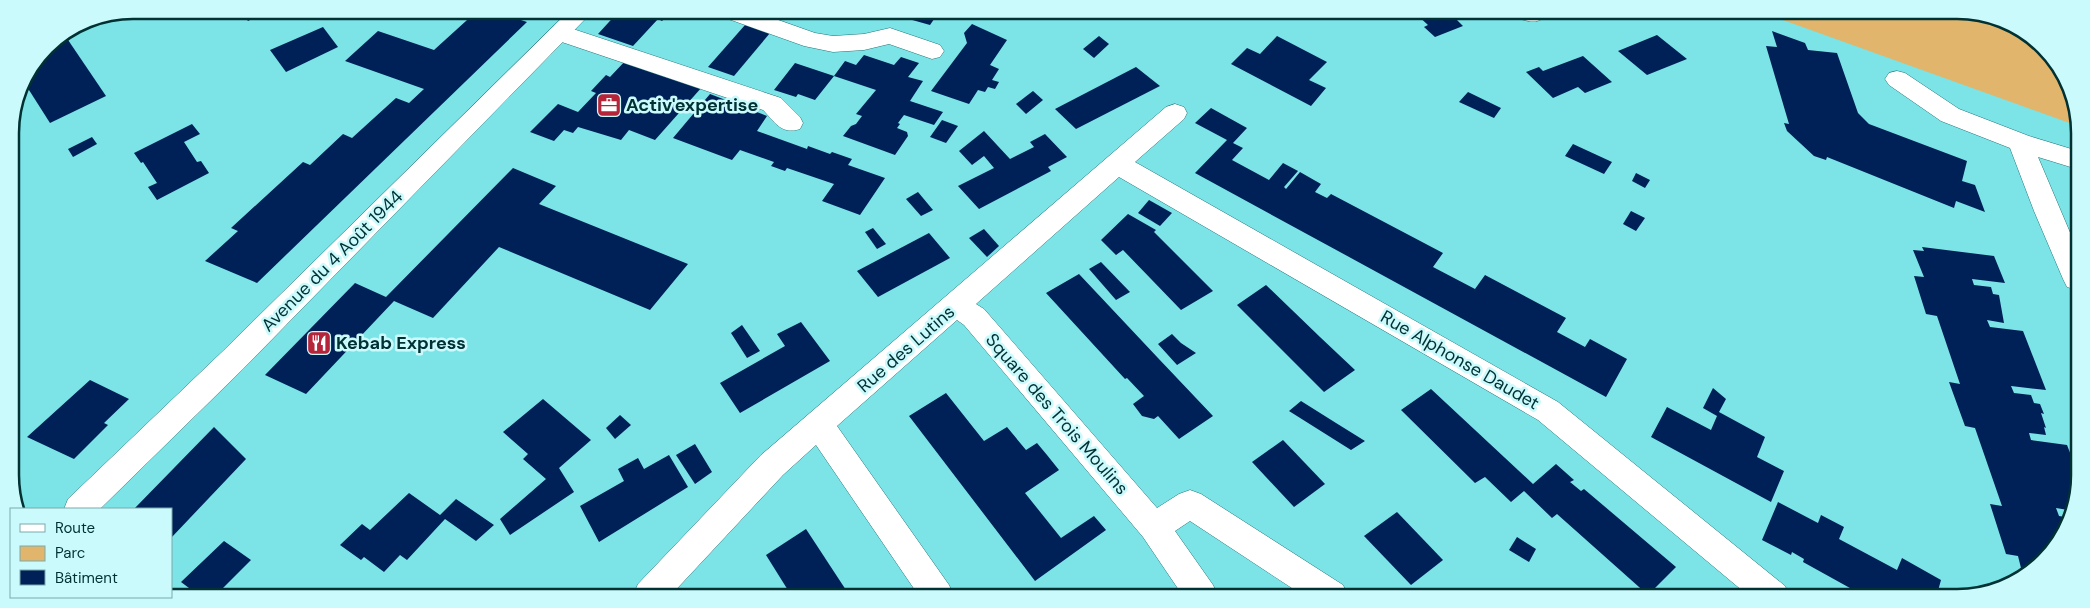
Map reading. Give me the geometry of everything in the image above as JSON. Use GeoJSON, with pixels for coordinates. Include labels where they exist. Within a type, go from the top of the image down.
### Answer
{"type":"FeatureCollection","features":[{"type":"Feature","properties":{"kind":"street","name":"Avenue du 4 Août 1944"},"geometry":{"type":"LineString","coordinates":[[80,508],[233,360],[575,19]]}},
{"type":"Feature","properties":{"kind":"street"},"geometry":{"type":"LineString","coordinates":[[751,19],[812,40],[833,44],[864,42],[890,36],[932,51]]}},
{"type":"Feature","properties":{"kind":"street"},"geometry":{"type":"LineString","coordinates":[[562,33],[772,104],[791,123]]}},
{"type":"Feature","properties":{"kind":"street"},"geometry":{"type":"LineString","coordinates":[[1897,79],[1950,115],[2020,142],[2071,158]]}},
{"type":"Feature","properties":{"kind":"street","name":"Rue des Lutins"},"geometry":{"type":"LineString","coordinates":[[655,589],[772,465],[1175,113]]}},
{"type":"Feature","properties":{"kind":"street"},"geometry":{"type":"LineString","coordinates":[[2020,142],[2071,265]]}},
{"type":"Feature","properties":{"kind":"street","name":"Rue Alphonse Daudet"},"geometry":{"type":"LineString","coordinates":[[1117,164],[1548,411],[1764,589]]}},
{"type":"Feature","properties":{"kind":"street","name":"Square des Trois Moulins"},"geometry":{"type":"LineString","coordinates":[[956,305],[974,317],[1154,527],[1197,589]]}},
{"type":"Feature","properties":{"kind":"street"},"geometry":{"type":"LineString","coordinates":[[819,425],[933,589]]}},
{"type":"Feature","properties":{"kind":"street"},"geometry":{"type":"LineString","coordinates":[[1154,527],[1190,504],[1321,589]]}},
{"type":"Feature","properties":{"kind":"green space"},"geometry":{"type":"Polygon","coordinates":[[[1780,19],[1957,19],[1972,20],[2001,27],[2027,42],[2052,69],[2065,96],[2070,123],[1780,19]]]}},
{"type":"Feature","properties":{"kind":"building"},"geometry":{"type":"Polygon","coordinates":[[[468,19],[518,19],[527,22],[257,283],[205,261],[238,231],[231,228],[303,162],[310,165],[343,134],[352,138],[396,98],[409,103],[424,89],[345,61],[378,31],[434,50],[468,19]]]}},
{"type":"Feature","properties":{"kind":"building"},"geometry":{"type":"Polygon","coordinates":[[[612,19],[658,19],[633,46],[598,34],[612,19]]]}},
{"type":"Feature","properties":{"kind":"building"},"geometry":{"type":"Polygon","coordinates":[[[909,19],[934,19],[930,25],[909,19]]]}},
{"type":"Feature","properties":{"kind":"building"},"geometry":{"type":"Polygon","coordinates":[[[1422,19],[1456,19],[1463,26],[1435,37],[1424,27],[1428,25],[1422,19]]]}},
{"type":"Feature","properties":{"kind":"building"},"geometry":{"type":"Polygon","coordinates":[[[972,24],[1007,40],[990,65],[999,69],[992,80],[999,82],[995,89],[988,87],[985,92],[978,90],[969,104],[931,91],[967,43],[964,33],[972,24]]]}},
{"type":"Feature","properties":{"kind":"building"},"geometry":{"type":"Polygon","coordinates":[[[745,25],[770,33],[734,76],[708,67],[745,25]]]}},
{"type":"Feature","properties":{"kind":"building"},"geometry":{"type":"Polygon","coordinates":[[[323,27],[338,47],[286,72],[270,50],[323,27]]]}},
{"type":"Feature","properties":{"kind":"building"},"geometry":{"type":"Polygon","coordinates":[[[1772,31],[1805,43],[1808,50],[1837,53],[1858,113],[1869,124],[1967,161],[1962,181],[1975,185],[1985,212],[1956,201],[1954,208],[1827,157],[1826,160],[1814,156],[1787,131],[1784,123],[1789,124],[1766,46],[1777,47],[1772,31]]]}},
{"type":"Feature","properties":{"kind":"building"},"geometry":{"type":"Polygon","coordinates":[[[1657,35],[1687,59],[1647,75],[1618,51],[1657,35]]]}},
{"type":"Feature","properties":{"kind":"building"},"geometry":{"type":"Polygon","coordinates":[[[1099,36],[1109,44],[1094,58],[1083,49],[1099,36]]]}},
{"type":"Feature","properties":{"kind":"building"},"geometry":{"type":"Polygon","coordinates":[[[1277,36],[1327,62],[1309,80],[1326,88],[1311,106],[1231,64],[1247,48],[1260,54],[1277,36]]]}},
{"type":"Feature","properties":{"kind":"building"},"geometry":{"type":"Polygon","coordinates":[[[68,39],[106,96],[50,123],[28,88],[42,63],[68,39]]]}},
{"type":"Feature","properties":{"kind":"building"},"geometry":{"type":"Polygon","coordinates":[[[864,55],[894,65],[901,57],[919,63],[908,77],[923,81],[910,101],[943,112],[934,125],[904,115],[897,128],[907,132],[908,136],[895,155],[843,136],[862,116],[856,114],[876,90],[834,76],[845,61],[856,65],[864,55]]]}},
{"type":"Feature","properties":{"kind":"building"},"geometry":{"type":"Polygon","coordinates":[[[1583,56],[1612,82],[1585,93],[1578,87],[1553,98],[1526,72],[1539,67],[1543,71],[1583,56]]]}},
{"type":"Feature","properties":{"kind":"building"},"geometry":{"type":"Polygon","coordinates":[[[627,59],[702,87],[655,140],[629,130],[621,140],[578,127],[573,133],[564,130],[554,141],[530,132],[558,104],[578,112],[596,93],[591,91],[606,75],[610,77],[627,59]]]}},
{"type":"Feature","properties":{"kind":"building"},"geometry":{"type":"Polygon","coordinates":[[[795,63],[834,76],[815,100],[798,94],[796,97],[774,90],[795,63]]]}},
{"type":"Feature","properties":{"kind":"building"},"geometry":{"type":"Polygon","coordinates":[[[1136,67],[1160,86],[1076,129],[1055,109],[1136,67]]]}},
{"type":"Feature","properties":{"kind":"building"},"geometry":{"type":"Polygon","coordinates":[[[1033,91],[1043,100],[1026,114],[1016,104],[1033,91]]]}},
{"type":"Feature","properties":{"kind":"building"},"geometry":{"type":"Polygon","coordinates":[[[1468,92],[1501,108],[1494,118],[1459,102],[1468,92]]]}},
{"type":"Feature","properties":{"kind":"building"},"geometry":{"type":"Polygon","coordinates":[[[710,94],[767,116],[757,131],[807,149],[808,146],[852,159],[848,165],[885,178],[860,215],[822,201],[834,184],[787,168],[785,171],[771,166],[774,162],[740,150],[732,160],[673,138],[710,94]]]}},
{"type":"Feature","properties":{"kind":"building"},"geometry":{"type":"Polygon","coordinates":[[[1211,108],[1247,128],[1233,143],[1243,148],[1232,160],[1269,180],[1283,163],[1298,171],[1284,187],[1286,189],[1300,172],[1321,184],[1315,192],[1327,198],[1331,194],[1443,253],[1433,267],[1475,289],[1485,275],[1566,318],[1557,332],[1585,347],[1590,339],[1627,359],[1606,397],[1195,173],[1227,140],[1195,123],[1211,108]]]}},
{"type":"Feature","properties":{"kind":"building"},"geometry":{"type":"Polygon","coordinates":[[[942,120],[958,126],[946,143],[930,137],[942,120]]]}},
{"type":"Feature","properties":{"kind":"building"},"geometry":{"type":"Polygon","coordinates":[[[192,124],[200,134],[184,142],[197,162],[201,161],[209,173],[157,200],[148,187],[157,183],[143,162],[141,163],[134,153],[192,124]]]}},
{"type":"Feature","properties":{"kind":"building"},"geometry":{"type":"Polygon","coordinates":[[[984,131],[1010,159],[1034,147],[1030,142],[1045,134],[1067,157],[1048,167],[1051,171],[979,209],[958,186],[994,168],[984,156],[972,165],[959,151],[984,131]]]}},
{"type":"Feature","properties":{"kind":"building"},"geometry":{"type":"Polygon","coordinates":[[[92,137],[97,144],[73,157],[68,149],[92,137]]]}},
{"type":"Feature","properties":{"kind":"building"},"geometry":{"type":"Polygon","coordinates":[[[1573,144],[1612,162],[1604,174],[1565,156],[1573,144]]]}},
{"type":"Feature","properties":{"kind":"building"},"geometry":{"type":"Polygon","coordinates":[[[513,168],[556,186],[539,204],[688,264],[650,310],[499,247],[433,318],[394,301],[306,394],[265,375],[355,283],[386,297],[513,168]]]}},
{"type":"Feature","properties":{"kind":"building"},"geometry":{"type":"Polygon","coordinates":[[[1636,173],[1650,180],[1645,188],[1632,181],[1636,173]]]}},
{"type":"Feature","properties":{"kind":"building"},"geometry":{"type":"Polygon","coordinates":[[[918,192],[933,210],[921,216],[906,199],[918,192]]]}},
{"type":"Feature","properties":{"kind":"building"},"geometry":{"type":"Polygon","coordinates":[[[1149,200],[1172,213],[1160,226],[1138,213],[1149,200]]]}},
{"type":"Feature","properties":{"kind":"building"},"geometry":{"type":"Polygon","coordinates":[[[1631,211],[1645,218],[1636,231],[1623,224],[1631,211]]]}},
{"type":"Feature","properties":{"kind":"building"},"geometry":{"type":"Polygon","coordinates":[[[1128,214],[1156,230],[1154,232],[1213,291],[1181,310],[1123,250],[1116,255],[1101,240],[1128,214]]]}},
{"type":"Feature","properties":{"kind":"building"},"geometry":{"type":"Polygon","coordinates":[[[873,228],[886,244],[877,249],[865,232],[873,228]]]}},
{"type":"Feature","properties":{"kind":"building"},"geometry":{"type":"Polygon","coordinates":[[[984,229],[999,246],[987,257],[969,238],[984,229]]]}},
{"type":"Feature","properties":{"kind":"building"},"geometry":{"type":"Polygon","coordinates":[[[929,233],[950,258],[878,297],[857,271],[929,233]]]}},
{"type":"Feature","properties":{"kind":"building"},"geometry":{"type":"Polygon","coordinates":[[[1922,247],[1994,256],[2005,283],[1972,279],[1974,285],[1991,287],[1993,294],[1999,295],[2004,323],[1987,320],[1990,327],[2023,331],[2046,390],[2011,386],[2014,393],[2031,395],[2034,403],[2040,404],[2044,414],[2041,413],[2046,428],[2044,427],[2046,435],[2029,433],[2031,440],[2067,445],[2071,455],[2070,490],[2067,505],[2066,510],[2056,508],[2059,516],[2064,517],[2063,519],[2052,539],[2043,550],[2021,569],[2018,556],[2006,554],[1990,504],[2002,506],[1975,428],[1965,426],[1949,382],[1960,384],[1937,316],[1926,314],[1914,276],[1924,277],[1913,250],[1924,251],[1922,247]]]}},
{"type":"Feature","properties":{"kind":"building"},"geometry":{"type":"Polygon","coordinates":[[[1101,262],[1130,292],[1116,300],[1089,269],[1101,262]]]}},
{"type":"Feature","properties":{"kind":"building"},"geometry":{"type":"Polygon","coordinates":[[[1079,274],[1213,416],[1179,439],[1158,416],[1154,419],[1142,416],[1133,404],[1144,396],[1127,378],[1125,379],[1046,293],[1079,274]]]}},
{"type":"Feature","properties":{"kind":"building"},"geometry":{"type":"Polygon","coordinates":[[[1266,285],[1355,370],[1324,392],[1237,305],[1266,285]]]}},
{"type":"Feature","properties":{"kind":"building"},"geometry":{"type":"Polygon","coordinates":[[[801,322],[830,361],[740,413],[720,383],[785,346],[777,334],[801,322]]]}},
{"type":"Feature","properties":{"kind":"building"},"geometry":{"type":"Polygon","coordinates":[[[742,325],[760,351],[747,358],[731,333],[742,325]]]}},
{"type":"Feature","properties":{"kind":"building"},"geometry":{"type":"Polygon","coordinates":[[[1172,334],[1196,353],[1177,365],[1158,344],[1172,334]]]}},
{"type":"Feature","properties":{"kind":"building"},"geometry":{"type":"Polygon","coordinates":[[[90,380],[129,399],[104,423],[108,425],[74,459],[27,437],[90,380]]]}},
{"type":"Feature","properties":{"kind":"building"},"geometry":{"type":"Polygon","coordinates":[[[1713,388],[1726,399],[1719,412],[1765,437],[1757,457],[1784,471],[1771,502],[1651,437],[1667,407],[1711,430],[1717,416],[1703,408],[1713,388]]]}},
{"type":"Feature","properties":{"kind":"building"},"geometry":{"type":"Polygon","coordinates":[[[1431,389],[1533,484],[1556,464],[1574,480],[1570,482],[1581,491],[1584,489],[1676,567],[1654,589],[1641,589],[1557,514],[1552,518],[1524,491],[1511,502],[1485,477],[1475,483],[1401,410],[1431,389]]]}},
{"type":"Feature","properties":{"kind":"building"},"geometry":{"type":"Polygon","coordinates":[[[946,393],[984,441],[1007,427],[1026,450],[1037,443],[1059,470],[1025,493],[1061,538],[1094,516],[1106,530],[1035,581],[909,416],[946,393]]]}},
{"type":"Feature","properties":{"kind":"building"},"geometry":{"type":"Polygon","coordinates":[[[543,399],[591,440],[559,468],[574,492],[510,535],[500,519],[546,479],[523,459],[528,454],[503,432],[543,399]]]}},
{"type":"Feature","properties":{"kind":"building"},"geometry":{"type":"Polygon","coordinates":[[[1301,401],[1365,441],[1351,450],[1289,411],[1301,401]]]}},
{"type":"Feature","properties":{"kind":"building"},"geometry":{"type":"Polygon","coordinates":[[[620,415],[631,425],[615,439],[606,428],[620,415]]]}},
{"type":"Feature","properties":{"kind":"building"},"geometry":{"type":"Polygon","coordinates":[[[214,427],[246,459],[172,537],[172,508],[135,508],[214,427]]]}},
{"type":"Feature","properties":{"kind":"building"},"geometry":{"type":"Polygon","coordinates":[[[1283,440],[1325,484],[1294,507],[1252,462],[1283,440]]]}},
{"type":"Feature","properties":{"kind":"building"},"geometry":{"type":"Polygon","coordinates":[[[695,444],[712,472],[695,484],[676,455],[695,444]]]}},
{"type":"Feature","properties":{"kind":"building"},"geometry":{"type":"Polygon","coordinates":[[[669,455],[688,487],[599,542],[580,506],[624,481],[618,469],[638,458],[644,469],[669,455]]]}},
{"type":"Feature","properties":{"kind":"building"},"geometry":{"type":"Polygon","coordinates":[[[409,493],[440,515],[456,499],[494,525],[476,541],[445,519],[407,560],[400,555],[384,572],[364,557],[361,560],[340,545],[362,524],[370,530],[409,493]]]}},
{"type":"Feature","properties":{"kind":"building"},"geometry":{"type":"Polygon","coordinates":[[[1778,502],[1818,523],[1821,515],[1844,527],[1839,539],[1897,570],[1902,558],[1941,580],[1938,589],[1852,589],[1803,562],[1804,559],[1792,552],[1791,555],[1762,540],[1778,502]]]}},
{"type":"Feature","properties":{"kind":"building"},"geometry":{"type":"Polygon","coordinates":[[[1397,512],[1443,560],[1411,585],[1364,536],[1397,512]]]}},
{"type":"Feature","properties":{"kind":"building"},"geometry":{"type":"Polygon","coordinates":[[[806,529],[845,589],[787,589],[766,555],[806,529]]]}},
{"type":"Feature","properties":{"kind":"building"},"geometry":{"type":"Polygon","coordinates":[[[1517,537],[1536,549],[1529,562],[1509,550],[1517,537]]]}},
{"type":"Feature","properties":{"kind":"building"},"geometry":{"type":"Polygon","coordinates":[[[224,541],[251,560],[222,589],[188,589],[189,588],[181,582],[224,541]]]}},
{"type":"Feature","properties":{"kind":"place","name":"Activ'expertise"},"geometry":{"type":"Point","coordinates":[609,105]}},
{"type":"Feature","properties":{"kind":"place","name":"Kebab Express"},"geometry":{"type":"Point","coordinates":[319,343]}}]}
